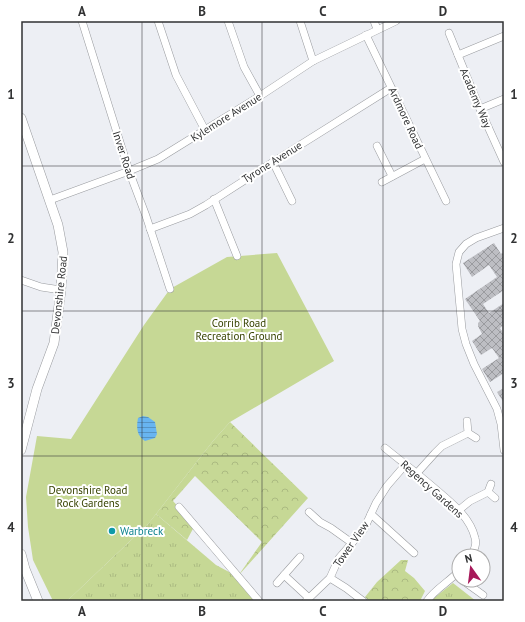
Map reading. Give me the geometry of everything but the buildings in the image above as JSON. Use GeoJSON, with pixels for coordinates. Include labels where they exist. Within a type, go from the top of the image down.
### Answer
{"type":"FeatureCollection","features":[{"type":"Feature","properties":{"kind":"main road","name":"Devonshire Road"},"geometry":{"type":"LineString","coordinates":[[21,118],[58,225],[63,252],[61,290],[54,343],[37,389],[21,450]]}},
{"type":"Feature","properties":{"kind":"main road"},"geometry":{"type":"LineString","coordinates":[[21,554],[25,569],[38,601]]}},
{"type":"Feature","properties":{"kind":"street","name":"Inver Road"},"geometry":{"type":"LineString","coordinates":[[82,21],[129,171],[170,289]]}},
{"type":"Feature","properties":{"kind":"street"},"geometry":{"type":"LineString","coordinates":[[158,21],[176,75],[205,130]]}},
{"type":"Feature","properties":{"kind":"street"},"geometry":{"type":"LineString","coordinates":[[228,21],[244,67],[260,96]]}},
{"type":"Feature","properties":{"kind":"street"},"geometry":{"type":"LineString","coordinates":[[300,21],[313,61]]}},
{"type":"Feature","properties":{"kind":"street"},"geometry":{"type":"LineString","coordinates":[[374,21],[377,29]]}},
{"type":"Feature","properties":{"kind":"street","name":"Kylemore Avenue"},"geometry":{"type":"LineString","coordinates":[[50,200],[158,159],[260,96],[313,61],[396,21]]}},
{"type":"Feature","properties":{"kind":"street","name":"Academy Way"},"geometry":{"type":"LineString","coordinates":[[449,33],[480,109],[504,162]]}},
{"type":"Feature","properties":{"kind":"street","name":"Ardmore Road"},"geometry":{"type":"LineString","coordinates":[[366,35],[446,202]]}},
{"type":"Feature","properties":{"kind":"street"},"geometry":{"type":"LineString","coordinates":[[458,55],[504,36]]}},
{"type":"Feature","properties":{"kind":"street","name":"Tyrone Avenue"},"geometry":{"type":"LineString","coordinates":[[150,229],[190,214],[206,205],[391,88]]}},
{"type":"Feature","properties":{"kind":"street"},"geometry":{"type":"LineString","coordinates":[[480,109],[504,99]]}},
{"type":"Feature","properties":{"kind":"street"},"geometry":{"type":"LineString","coordinates":[[377,146],[392,176]]}},
{"type":"Feature","properties":{"kind":"street"},"geometry":{"type":"LineString","coordinates":[[382,182],[425,159]]}},
{"type":"Feature","properties":{"kind":"street"},"geometry":{"type":"LineString","coordinates":[[273,162],[292,201]]}},
{"type":"Feature","properties":{"kind":"street"},"geometry":{"type":"LineString","coordinates":[[214,199],[237,256]]}},
{"type":"Feature","properties":{"kind":"street"},"geometry":{"type":"LineString","coordinates":[[504,228],[476,238],[466,244],[458,252],[456,264],[462,329],[474,364],[497,409],[501,424],[504,450]]}},
{"type":"Feature","properties":{"kind":"street"},"geometry":{"type":"LineString","coordinates":[[21,280],[41,287],[61,290]]}},
{"type":"Feature","properties":{"kind":"street"},"geometry":{"type":"LineString","coordinates":[[467,421],[468,432],[476,438]]}},
{"type":"Feature","properties":{"kind":"street"},"geometry":{"type":"LineString","coordinates":[[417,473],[438,449],[468,432]]}},
{"type":"Feature","properties":{"kind":"street","name":"Regency Gardens"},"geometry":{"type":"LineString","coordinates":[[385,448],[417,473],[459,510],[475,538],[475,548]]}},
{"type":"Feature","properties":{"kind":"street","name":"Tower View"},"geometry":{"type":"LineString","coordinates":[[308,599],[330,578],[339,558],[364,529],[386,486],[406,464]]}},
{"type":"Feature","properties":{"kind":"street"},"geometry":{"type":"LineString","coordinates":[[459,510],[475,498],[488,492],[491,484]]}},
{"type":"Feature","properties":{"kind":"street"},"geometry":{"type":"LineString","coordinates":[[488,492],[495,498]]}},
{"type":"Feature","properties":{"kind":"street"},"geometry":{"type":"LineString","coordinates":[[179,507],[259,601]]}},
{"type":"Feature","properties":{"kind":"street"},"geometry":{"type":"LineString","coordinates":[[309,512],[320,522],[352,543]]}},
{"type":"Feature","properties":{"kind":"street"},"geometry":{"type":"LineString","coordinates":[[371,514],[414,553]]}},
{"type":"Feature","properties":{"kind":"street"},"geometry":{"type":"LineString","coordinates":[[277,583],[300,557]]}},
{"type":"Feature","properties":{"kind":"street"},"geometry":{"type":"LineString","coordinates":[[284,575],[308,599]]}},
{"type":"Feature","properties":{"kind":"street"},"geometry":{"type":"LineString","coordinates":[[330,578],[363,601]]}},
{"type":"Feature","properties":{"kind":"street"},"geometry":{"type":"LineString","coordinates":[[427,601],[438,589],[451,580]]}},
{"type":"Feature","properties":{"kind":"street"},"geometry":{"type":"LineString","coordinates":[[473,588],[483,595]]}},
{"type":"Feature","properties":{"kind":"green space"},"geometry":{"type":"Polygon","coordinates":[[[277,253],[334,361],[230,422],[213,441],[149,523],[67,601],[53,601],[33,560],[28,527],[26,497],[37,436],[71,439],[144,325],[170,289],[227,257],[277,253]]]}},
{"type":"Feature","properties":{"kind":"green space"},"geometry":{"type":"Polygon","coordinates":[[[230,422],[308,498],[238,576],[262,542],[195,476],[173,501],[195,525],[187,540],[156,514],[213,441],[230,422]]]}},
{"type":"Feature","properties":{"kind":"green space"},"geometry":{"type":"Polygon","coordinates":[[[156,514],[216,565],[231,573],[262,601],[67,601],[148,524],[156,514]]]}},
{"type":"Feature","properties":{"kind":"green space"},"geometry":{"type":"Polygon","coordinates":[[[401,560],[408,560],[405,571],[414,578],[425,591],[420,601],[369,601],[365,597],[377,582],[401,560]]]}},
{"type":"Feature","properties":{"kind":"green space"},"geometry":{"type":"Polygon","coordinates":[[[451,585],[451,588],[459,588],[476,601],[431,601],[451,585]]]}},
{"type":"Feature","properties":{"kind":"water"},"geometry":{"type":"Polygon","coordinates":[[[143,416],[148,417],[155,422],[157,434],[155,438],[145,441],[140,437],[137,428],[138,418],[143,416]]]}},
{"type":"Feature","properties":{"kind":"place","name":"Warbreck"},"geometry":{"type":"Point","coordinates":[112,531]}},
{"type":"Feature","properties":{"kind":"park label","name":"Corrib Road Recreation Ground"},"geometry":{"type":"Point","coordinates":[239,329]}},
{"type":"Feature","properties":{"kind":"park label","name":"Devonshire Road Rock Gardens"},"geometry":{"type":"Point","coordinates":[88,496]}}]}
